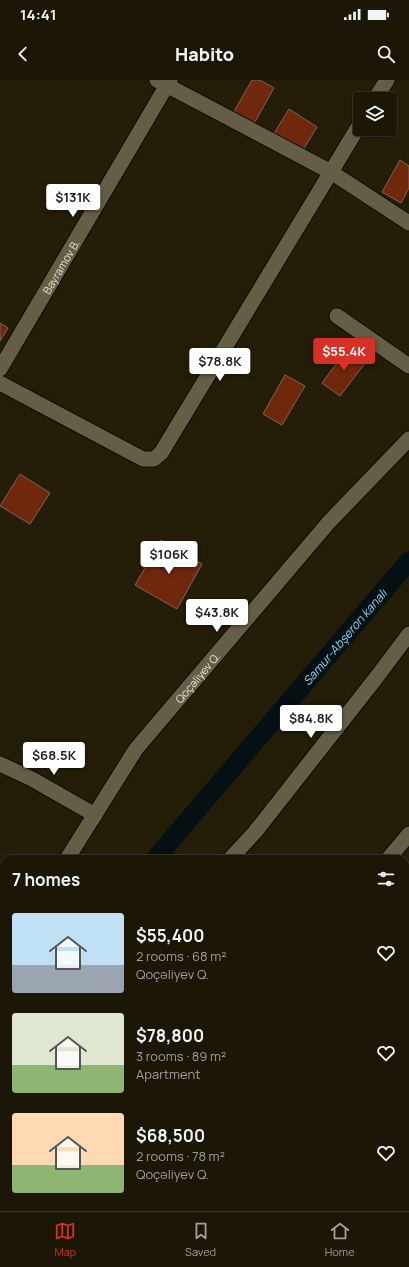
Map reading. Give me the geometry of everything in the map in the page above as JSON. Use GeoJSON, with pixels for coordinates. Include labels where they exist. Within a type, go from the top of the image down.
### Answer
{"type":"FeatureCollection","features":[{"type":"Feature","properties":{"kind":"street"},"geometry":{"type":"LineString","coordinates":[[379,92],[387,80]]}},
{"type":"Feature","properties":{"kind":"street"},"geometry":{"type":"LineString","coordinates":[[165,82],[331,172],[409,223]]}},
{"type":"Feature","properties":{"kind":"street","name":"Bayramov B."},"geometry":{"type":"LineString","coordinates":[[0,369],[165,82]]}},
{"type":"Feature","properties":{"kind":"street"},"geometry":{"type":"LineString","coordinates":[[0,383],[144,459],[154,459],[161,453],[353,136]]}},
{"type":"Feature","properties":{"kind":"street"},"geometry":{"type":"LineString","coordinates":[[337,316],[409,366]]}},
{"type":"Feature","properties":{"kind":"street","name":"Qoçəliyev Q."},"geometry":{"type":"LineString","coordinates":[[70,855],[136,748],[329,522],[409,439]]}},
{"type":"Feature","properties":{"kind":"street"},"geometry":{"type":"LineString","coordinates":[[234,855],[255,832],[409,634]]}},
{"type":"Feature","properties":{"kind":"street"},"geometry":{"type":"LineString","coordinates":[[0,764],[32,779],[95,815]]}},
{"type":"Feature","properties":{"kind":"street"},"geometry":{"type":"LineString","coordinates":[[391,855],[409,834]]}},
{"type":"Feature","properties":{"kind":"building"},"geometry":{"type":"Polygon","coordinates":[[[252,80],[260,80],[274,88],[252,127],[232,115],[252,80]]]}},
{"type":"Feature","properties":{"kind":"building"},"geometry":{"type":"Polygon","coordinates":[[[289,109],[317,127],[301,153],[273,135],[289,109]]]}},
{"type":"Feature","properties":{"kind":"building"},"geometry":{"type":"Polygon","coordinates":[[[400,160],[409,166],[409,188],[401,203],[382,192],[400,160]]]}},
{"type":"Feature","properties":{"kind":"building"},"geometry":{"type":"Polygon","coordinates":[[[0,323],[8,328],[0,341],[0,323]]]}},
{"type":"Feature","properties":{"kind":"building"},"geometry":{"type":"Polygon","coordinates":[[[348,348],[366,362],[340,396],[322,383],[348,348]]]}},
{"type":"Feature","properties":{"kind":"building"},"geometry":{"type":"Polygon","coordinates":[[[285,375],[305,386],[282,425],[263,414],[285,375]]]}},
{"type":"Feature","properties":{"kind":"building"},"geometry":{"type":"Polygon","coordinates":[[[20,474],[50,493],[30,524],[0,506],[20,474]]]}},
{"type":"Feature","properties":{"kind":"building"},"geometry":{"type":"Polygon","coordinates":[[[161,540],[202,564],[177,609],[135,585],[161,540]]]}},
{"type":"Feature","properties":{"kind":"waterway","name":"Samur-Abşeron kanalı"},"geometry":{"type":"LineString","coordinates":[[158,855],[409,561]]}}]}
